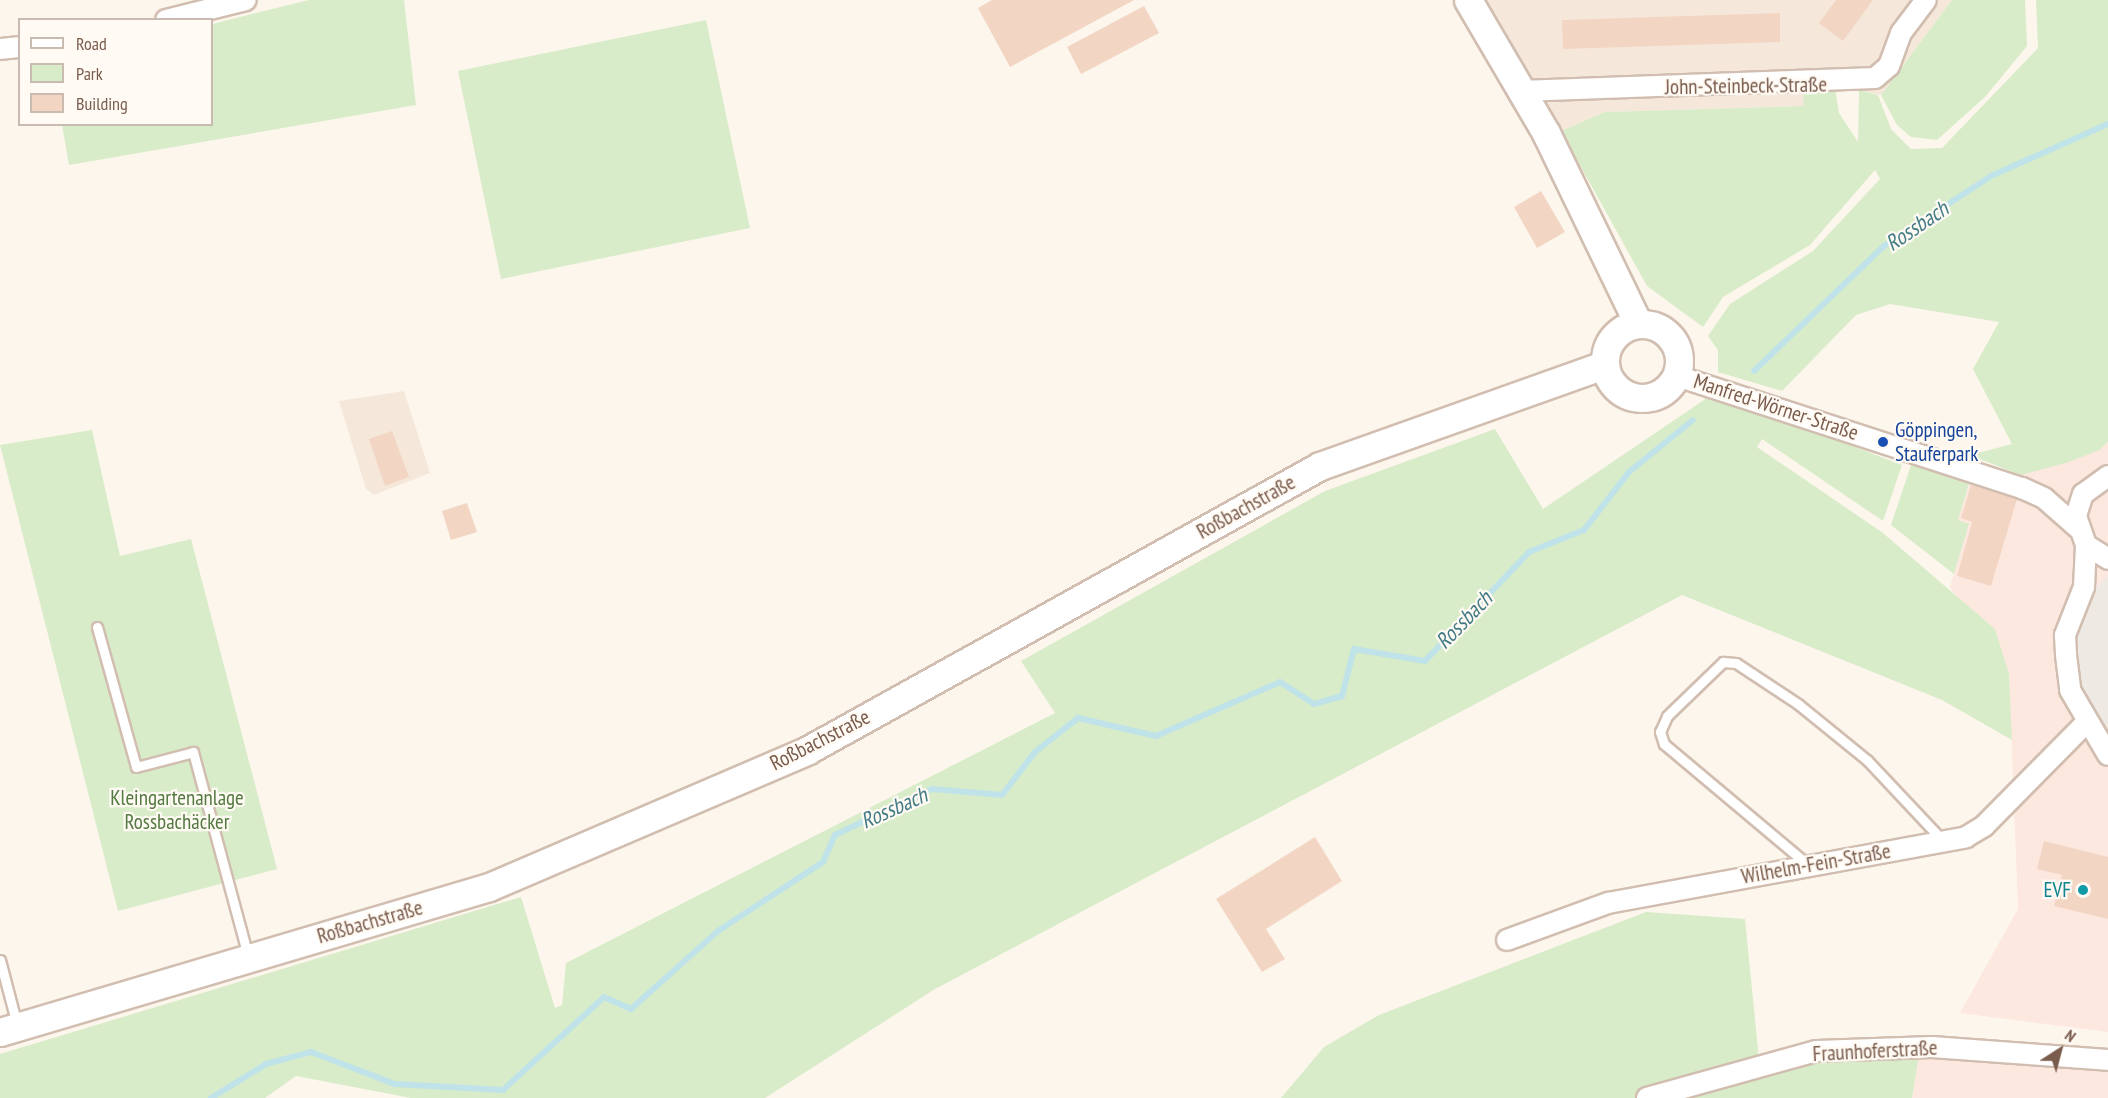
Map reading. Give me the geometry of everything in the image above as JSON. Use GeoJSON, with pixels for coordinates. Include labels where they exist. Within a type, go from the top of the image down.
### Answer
{"type":"FeatureCollection","features":[{"type":"Feature","properties":{"kind":"street"},"geometry":{"type":"LineString","coordinates":[[174,18],[246,0]]}},
{"type":"Feature","properties":{"kind":"street"},"geometry":{"type":"LineString","coordinates":[[1468,0],[1521,91],[1638,323]]}},
{"type":"Feature","properties":{"kind":"street","name":"John-Steinbeck-Straße"},"geometry":{"type":"LineString","coordinates":[[1521,91],[1875,78],[1889,66],[1901,33],[1926,0]]}},
{"type":"Feature","properties":{"kind":"street"},"geometry":{"type":"LineString","coordinates":[[0,49],[18,47]]}},
{"type":"Feature","properties":{"kind":"street"},"geometry":{"type":"LineString","coordinates":[[1638,323],[1651,324],[1672,338],[1680,363],[1677,376],[1661,394],[1637,398],[1615,387],[1604,365],[1616,333],[1638,323]]}},
{"type":"Feature","properties":{"kind":"street","name":"Roßbachstraße"},"geometry":{"type":"LineString","coordinates":[[9,1029],[489,887],[808,750],[1320,466],[1604,365]]}},
{"type":"Feature","properties":{"kind":"street","name":"Manfred-Wörner-Straße"},"geometry":{"type":"LineString","coordinates":[[1677,376],[2044,498],[2084,494]]}},
{"type":"Feature","properties":{"kind":"street"},"geometry":{"type":"LineString","coordinates":[[2108,476],[2084,494],[2082,536],[2084,587],[2065,635],[2070,690],[2086,723],[2108,755]]}},
{"type":"Feature","properties":{"kind":"street","name":"Manfred-Wörner-Straße"},"geometry":{"type":"LineString","coordinates":[[2044,498],[2108,559]]}},
{"type":"Feature","properties":{"kind":"street"},"geometry":{"type":"LineString","coordinates":[[2084,587],[2108,568]]}},
{"type":"Feature","properties":{"kind":"street","name":"Wilhelm-Fein-Straße"},"geometry":{"type":"LineString","coordinates":[[1507,940],[1608,903],[1807,864],[1945,844],[1984,826],[2086,723]]}},
{"type":"Feature","properties":{"kind":"street","name":"Fraunhoferstraße"},"geometry":{"type":"LineString","coordinates":[[1647,1098],[1817,1051],[1932,1047],[2108,1060]]}},
{"type":"Feature","properties":{"kind":"lane"},"geometry":{"type":"LineString","coordinates":[[98,627],[136,767],[193,752],[249,958]]}},
{"type":"Feature","properties":{"kind":"lane"},"geometry":{"type":"LineString","coordinates":[[1807,864],[1664,744],[1660,732],[1667,716],[1723,662],[1736,663],[1762,678],[1867,760],[1945,844]]}},
{"type":"Feature","properties":{"kind":"lane"},"geometry":{"type":"LineString","coordinates":[[0,960],[9,1029]]}},
{"type":"Feature","properties":{"kind":"shaded area"},"geometry":{"type":"Polygon","coordinates":[[[1487,0],[1952,0],[1881,95],[1848,88],[1803,92],[1805,106],[1605,112],[1561,131],[1487,0]]]}},
{"type":"Feature","properties":{"kind":"shaded area"},"geometry":{"type":"Polygon","coordinates":[[[404,391],[430,473],[374,495],[366,489],[339,401],[404,391]]]}},
{"type":"Feature","properties":{"kind":"shaded area"},"geometry":{"type":"Polygon","coordinates":[[[2108,441],[2108,576],[2093,590],[2108,740],[2108,1032],[1960,1013],[2018,909],[2009,674],[1950,587],[1968,524],[1958,520],[1970,481],[2013,495],[2021,475],[2100,450],[2108,441]]]}},
{"type":"Feature","properties":{"kind":"shaded area"},"geometry":{"type":"Polygon","coordinates":[[[2108,576],[2108,740],[2086,704],[2076,670],[2075,630],[2093,590],[2108,576]]]}},
{"type":"Feature","properties":{"kind":"shaded area"},"geometry":{"type":"Polygon","coordinates":[[[1919,1055],[2108,1060],[2108,1098],[1912,1098],[1919,1055]]]}},
{"type":"Feature","properties":{"kind":"green space"},"geometry":{"type":"Polygon","coordinates":[[[309,0],[404,0],[416,105],[69,165],[62,126],[213,126],[213,24],[309,0]]]}},
{"type":"Feature","properties":{"kind":"green space"},"geometry":{"type":"Polygon","coordinates":[[[1952,0],[2025,0],[2027,46],[1985,97],[1937,140],[1911,137],[1897,125],[1881,95],[1952,0]]]}},
{"type":"Feature","properties":{"kind":"green space"},"geometry":{"type":"Polygon","coordinates":[[[2036,0],[2108,0],[2108,441],[2100,450],[2066,463],[2021,475],[1956,450],[1978,453],[2012,444],[1973,369],[1999,322],[1890,304],[1856,315],[1782,391],[1718,372],[1718,350],[1708,336],[1730,304],[1813,251],[1880,179],[1875,170],[1810,245],[1723,297],[1703,327],[1647,286],[1561,131],[1605,112],[1804,106],[1803,93],[1835,89],[1839,113],[1858,142],[1859,90],[1878,95],[1891,129],[1911,149],[1942,148],[2038,48],[2036,0]]]}},
{"type":"Feature","properties":{"kind":"green space"},"geometry":{"type":"Polygon","coordinates":[[[706,20],[750,228],[501,279],[458,71],[706,20]]]}},
{"type":"Feature","properties":{"kind":"green space"},"geometry":{"type":"Polygon","coordinates":[[[1708,391],[1902,465],[1883,521],[1762,439],[1757,447],[1883,533],[1995,629],[2009,674],[2012,740],[1942,700],[1682,595],[935,989],[765,1098],[411,1098],[296,1076],[265,1098],[0,1098],[0,1054],[521,897],[555,1008],[562,1005],[566,963],[1055,713],[1021,661],[1325,491],[1495,429],[1543,509],[1704,400],[1708,391]]]}},
{"type":"Feature","properties":{"kind":"green space","name":"Kleingartenanlage Rossbachäcker"},"geometry":{"type":"Polygon","coordinates":[[[92,430],[120,556],[191,539],[277,869],[118,911],[0,445],[92,430]]]}},
{"type":"Feature","properties":{"kind":"green space"},"geometry":{"type":"Polygon","coordinates":[[[1912,462],[1970,481],[1958,520],[1969,524],[1954,574],[1891,525],[1912,462]]]}},
{"type":"Feature","properties":{"kind":"green space"},"geometry":{"type":"Polygon","coordinates":[[[1646,912],[1745,919],[1761,1079],[1821,1062],[1919,1055],[1912,1098],[1281,1098],[1324,1047],[1379,1015],[1646,912]]]}},
{"type":"Feature","properties":{"kind":"building"},"geometry":{"type":"Polygon","coordinates":[[[992,0],[1134,0],[1010,67],[978,8],[992,0]]]}},
{"type":"Feature","properties":{"kind":"building"},"geometry":{"type":"Polygon","coordinates":[[[1836,0],[1873,0],[1843,41],[1819,23],[1836,0]]]}},
{"type":"Feature","properties":{"kind":"building"},"geometry":{"type":"Polygon","coordinates":[[[1144,6],[1159,33],[1081,74],[1067,47],[1144,6]]]}},
{"type":"Feature","properties":{"kind":"building"},"geometry":{"type":"Polygon","coordinates":[[[1780,13],[1780,42],[1563,49],[1562,20],[1780,13]]]}},
{"type":"Feature","properties":{"kind":"building"},"geometry":{"type":"Polygon","coordinates":[[[1541,191],[1565,232],[1537,248],[1514,207],[1541,191]]]}},
{"type":"Feature","properties":{"kind":"building"},"geometry":{"type":"Polygon","coordinates":[[[392,431],[409,477],[385,486],[369,439],[392,431]]]}},
{"type":"Feature","properties":{"kind":"building"},"geometry":{"type":"Polygon","coordinates":[[[1971,485],[2017,499],[1991,586],[1957,576],[1972,522],[1961,518],[1971,485]]]}},
{"type":"Feature","properties":{"kind":"building"},"geometry":{"type":"Polygon","coordinates":[[[467,503],[477,532],[451,540],[442,511],[467,503]]]}},
{"type":"Feature","properties":{"kind":"building"},"geometry":{"type":"Polygon","coordinates":[[[1315,837],[1342,881],[1266,929],[1285,959],[1262,972],[1216,899],[1315,837]]]}},
{"type":"Feature","properties":{"kind":"building","name":"EVF"},"geometry":{"type":"Polygon","coordinates":[[[2044,841],[2108,857],[2108,919],[2054,906],[2062,875],[2037,869],[2044,841]]]}},
{"type":"Feature","properties":{"kind":"waterway","name":"Rossbach"},"geometry":{"type":"LineString","coordinates":[[1754,371],[1884,246],[1991,176],[2108,124]]}},
{"type":"Feature","properties":{"kind":"waterway","name":"Rossbach"},"geometry":{"type":"LineString","coordinates":[[211,1098],[266,1064],[311,1052],[395,1084],[503,1090],[604,997],[631,1009],[718,931],[823,862],[835,835],[932,789],[1002,795],[1035,752],[1078,718],[1156,736],[1280,682],[1314,704],[1342,696],[1354,649],[1425,661],[1529,552],[1584,530],[1629,472],[1693,420]]}},
{"type":"Feature","properties":{"kind":"place","name":"Göppingen, Stauferpark"},"geometry":{"type":"Point","coordinates":[1883,442]}},
{"type":"Feature","properties":{"kind":"place","name":"EVF"},"geometry":{"type":"Point","coordinates":[2083,890]}}]}
